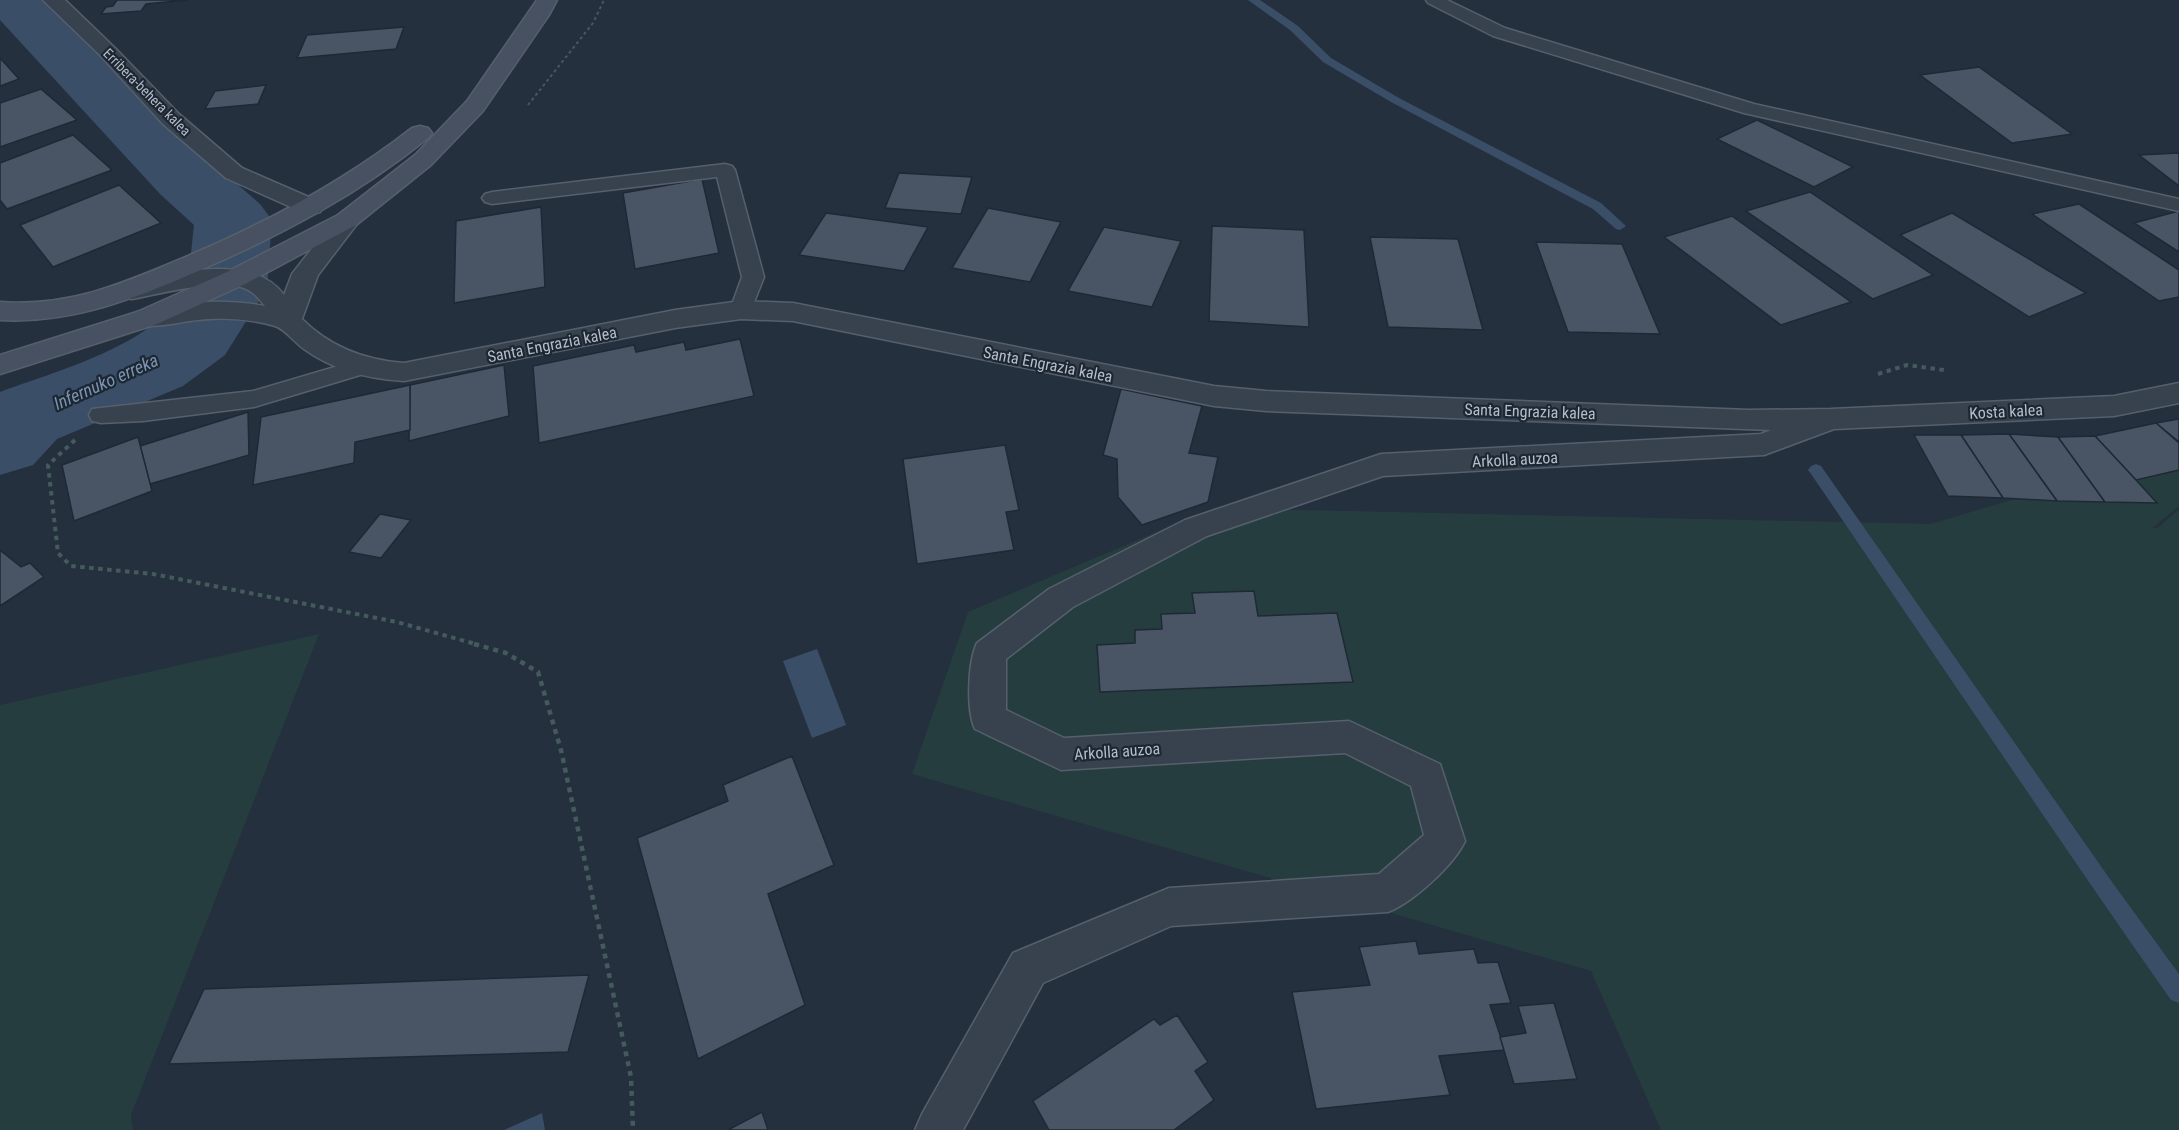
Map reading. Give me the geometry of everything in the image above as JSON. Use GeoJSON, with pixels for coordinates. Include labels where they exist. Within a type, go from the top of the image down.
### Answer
{"type":"FeatureCollection","features":[{"type":"Feature","properties":{"kind":"main road"},"geometry":{"type":"LineString","coordinates":[[0,311],[54,310],[132,291],[239,244],[357,181],[395,155],[455,104],[520,17],[528,0]]}},
{"type":"Feature","properties":{"kind":"main road"},"geometry":{"type":"LineString","coordinates":[[0,364],[115,329],[245,280],[297,246],[347,219],[423,160],[475,106],[539,15],[547,0]]}},
{"type":"Feature","properties":{"kind":"street","name":"Erribera-behera kalea"},"geometry":{"type":"LineString","coordinates":[[53,0],[108,52],[171,119],[234,173],[311,207]]}},
{"type":"Feature","properties":{"kind":"street"},"geometry":{"type":"LineString","coordinates":[[288,320],[305,274],[347,219]]}},
{"type":"Feature","properties":{"kind":"street"},"geometry":{"type":"LineString","coordinates":[[132,291],[202,279],[245,280],[270,293],[288,320]]}},
{"type":"Feature","properties":{"kind":"street","name":"Santa Engrazia kalea"},"geometry":{"type":"LineString","coordinates":[[288,320],[321,348],[362,368],[380,371],[404,372],[675,319],[741,310],[793,312],[1214,396],[1266,401],[1749,420],[1831,419]]}},
{"type":"Feature","properties":{"kind":"street"},"geometry":{"type":"LineString","coordinates":[[147,318],[200,311],[250,312],[288,320]]}},
{"type":"Feature","properties":{"kind":"street","name":"Kosta kalea"},"geometry":{"type":"LineString","coordinates":[[1831,419],[2114,406],[2179,393]]}},
{"type":"Feature","properties":{"kind":"street","name":"Arkolla auzoa"},"geometry":{"type":"LineString","coordinates":[[938,1130],[1028,968],[1169,907],[1388,893],[1445,841],[1426,776],[1349,736],[1061,754],[988,717],[989,653],[1061,598],[1196,528],[1381,465],[1764,444],[1831,419]]}},
{"type":"Feature","properties":{"kind":"lane"},"geometry":{"type":"LineString","coordinates":[[1434,0],[1499,32],[1750,109],[2179,205]]}},
{"type":"Feature","properties":{"kind":"lane"},"geometry":{"type":"LineString","coordinates":[[492,198],[726,170],[753,277],[741,310]]}},
{"type":"Feature","properties":{"kind":"lane"},"geometry":{"type":"LineString","coordinates":[[101,415],[143,413],[254,399],[362,368]]}},
{"type":"Feature","properties":{"kind":"path"},"geometry":{"type":"LineString","coordinates":[[101,415],[48,465],[58,553],[71,566],[153,574],[397,622],[506,653],[538,672],[561,750],[632,1077],[633,1130]]}},
{"type":"Feature","properties":{"kind":"green space"},"geometry":{"type":"Polygon","coordinates":[[[2179,450],[2179,506],[2151,529],[2159,527],[2179,509],[2179,1130],[1661,1130],[1591,971],[912,774],[968,612],[1213,508],[1931,524],[2179,450]]]}},
{"type":"Feature","properties":{"kind":"green space"},"geometry":{"type":"Polygon","coordinates":[[[319,634],[131,1115],[133,1130],[0,1130],[0,705],[319,634]]]}},
{"type":"Feature","properties":{"kind":"water"},"geometry":{"type":"Polygon","coordinates":[[[0,0],[39,0],[105,64],[204,171],[256,210],[205,233],[161,188],[72,80],[3,14],[0,10],[0,0]]]}},
{"type":"Feature","properties":{"kind":"water"},"geometry":{"type":"Polygon","coordinates":[[[16,408],[25,417],[29,427],[0,458],[0,418],[16,408]]]}},
{"type":"Feature","properties":{"kind":"water"},"geometry":{"type":"Polygon","coordinates":[[[817,649],[846,725],[812,738],[783,661],[817,649]]]}},
{"type":"Feature","properties":{"kind":"water"},"geometry":{"type":"Polygon","coordinates":[[[542,1113],[545,1130],[504,1130],[542,1113]]]}},
{"type":"Feature","properties":{"kind":"building"},"geometry":{"type":"Polygon","coordinates":[[[117,0],[187,0],[146,4],[141,11],[101,14],[106,7],[113,6],[117,0]]]}},
{"type":"Feature","properties":{"kind":"building"},"geometry":{"type":"Polygon","coordinates":[[[404,27],[396,49],[297,58],[307,35],[404,27]]]}},
{"type":"Feature","properties":{"kind":"building"},"geometry":{"type":"Polygon","coordinates":[[[0,58],[19,79],[0,86],[0,58]]]}},
{"type":"Feature","properties":{"kind":"building"},"geometry":{"type":"Polygon","coordinates":[[[1979,67],[2072,134],[2012,143],[1920,75],[1979,67]]]}},
{"type":"Feature","properties":{"kind":"building"},"geometry":{"type":"Polygon","coordinates":[[[266,85],[258,104],[205,109],[215,91],[266,85]]]}},
{"type":"Feature","properties":{"kind":"building"},"geometry":{"type":"Polygon","coordinates":[[[41,89],[77,120],[0,147],[0,103],[41,89]]]}},
{"type":"Feature","properties":{"kind":"building"},"geometry":{"type":"Polygon","coordinates":[[[1757,120],[1853,167],[1814,187],[1717,139],[1757,120]]]}},
{"type":"Feature","properties":{"kind":"building"},"geometry":{"type":"Polygon","coordinates":[[[73,135],[112,170],[7,209],[0,200],[0,163],[73,135]]]}},
{"type":"Feature","properties":{"kind":"building"},"geometry":{"type":"Polygon","coordinates":[[[2179,153],[2179,186],[2139,155],[2179,153]]]}},
{"type":"Feature","properties":{"kind":"building"},"geometry":{"type":"Polygon","coordinates":[[[899,173],[972,177],[961,214],[885,208],[899,173]]]}},
{"type":"Feature","properties":{"kind":"building"},"geometry":{"type":"Polygon","coordinates":[[[702,179],[719,253],[635,269],[623,193],[702,179]]]}},
{"type":"Feature","properties":{"kind":"building"},"geometry":{"type":"Polygon","coordinates":[[[119,185],[161,223],[53,267],[20,225],[119,185]]]}},
{"type":"Feature","properties":{"kind":"building"},"geometry":{"type":"Polygon","coordinates":[[[1810,192],[1933,275],[1873,299],[1746,211],[1810,192]]]}},
{"type":"Feature","properties":{"kind":"building"},"geometry":{"type":"Polygon","coordinates":[[[2079,204],[2179,270],[2179,297],[2159,301],[2032,214],[2079,204]]]}},
{"type":"Feature","properties":{"kind":"building"},"geometry":{"type":"Polygon","coordinates":[[[541,207],[545,287],[454,303],[456,221],[541,207]]]}},
{"type":"Feature","properties":{"kind":"building"},"geometry":{"type":"Polygon","coordinates":[[[988,208],[1061,222],[1030,282],[952,268],[988,208]]]}},
{"type":"Feature","properties":{"kind":"building"},"geometry":{"type":"Polygon","coordinates":[[[2179,211],[2179,252],[2134,223],[2179,211]]]}},
{"type":"Feature","properties":{"kind":"building"},"geometry":{"type":"Polygon","coordinates":[[[826,213],[928,227],[904,271],[799,255],[826,213]]]}},
{"type":"Feature","properties":{"kind":"building"},"geometry":{"type":"Polygon","coordinates":[[[1952,213],[2086,293],[2029,317],[1900,235],[1952,213]]]}},
{"type":"Feature","properties":{"kind":"building"},"geometry":{"type":"Polygon","coordinates":[[[1732,216],[1851,302],[1781,325],[1664,237],[1732,216]]]}},
{"type":"Feature","properties":{"kind":"building"},"geometry":{"type":"Polygon","coordinates":[[[1212,226],[1304,230],[1309,327],[1209,321],[1212,226]]]}},
{"type":"Feature","properties":{"kind":"building"},"geometry":{"type":"Polygon","coordinates":[[[1104,227],[1181,241],[1152,307],[1068,291],[1104,227]]]}},
{"type":"Feature","properties":{"kind":"building"},"geometry":{"type":"Polygon","coordinates":[[[1370,237],[1458,239],[1483,330],[1388,327],[1370,237]]]}},
{"type":"Feature","properties":{"kind":"building"},"geometry":{"type":"Polygon","coordinates":[[[1536,242],[1622,244],[1660,334],[1568,332],[1536,242]]]}},
{"type":"Feature","properties":{"kind":"building"},"geometry":{"type":"Polygon","coordinates":[[[740,339],[754,396],[539,443],[533,366],[634,345],[636,352],[684,342],[686,350],[740,339]]]}},
{"type":"Feature","properties":{"kind":"building"},"geometry":{"type":"Polygon","coordinates":[[[504,365],[509,416],[409,441],[410,385],[504,365]]]}},
{"type":"Feature","properties":{"kind":"building"},"geometry":{"type":"Polygon","coordinates":[[[410,385],[410,430],[355,442],[354,463],[253,485],[261,417],[410,385]]]}},
{"type":"Feature","properties":{"kind":"building"},"geometry":{"type":"Polygon","coordinates":[[[1121,389],[1202,406],[1189,453],[1218,457],[1208,502],[1142,525],[1118,497],[1117,459],[1103,455],[1121,389]]]}},
{"type":"Feature","properties":{"kind":"building"},"geometry":{"type":"Polygon","coordinates":[[[248,412],[249,455],[150,484],[140,446],[248,412]]]}},
{"type":"Feature","properties":{"kind":"building"},"geometry":{"type":"Polygon","coordinates":[[[2179,419],[2179,442],[2156,423],[2179,419]]]}},
{"type":"Feature","properties":{"kind":"building"},"geometry":{"type":"Polygon","coordinates":[[[2156,423],[2179,443],[2179,470],[2136,480],[2095,436],[2156,423]]]}},
{"type":"Feature","properties":{"kind":"building"},"geometry":{"type":"Polygon","coordinates":[[[2009,434],[2058,437],[2105,502],[2057,501],[2009,434]]]}},
{"type":"Feature","properties":{"kind":"building"},"geometry":{"type":"Polygon","coordinates":[[[2009,434],[2057,501],[2003,498],[1961,435],[2009,434]]]}},
{"type":"Feature","properties":{"kind":"building"},"geometry":{"type":"Polygon","coordinates":[[[1914,435],[1961,435],[2003,498],[1948,496],[1914,435]]]}},
{"type":"Feature","properties":{"kind":"building"},"geometry":{"type":"Polygon","coordinates":[[[2095,436],[2157,503],[2105,502],[2058,437],[2095,436]]]}},
{"type":"Feature","properties":{"kind":"building"},"geometry":{"type":"Polygon","coordinates":[[[138,437],[152,491],[74,521],[62,465],[138,437]]]}},
{"type":"Feature","properties":{"kind":"building"},"geometry":{"type":"Polygon","coordinates":[[[1005,445],[1019,510],[1006,512],[1014,550],[917,564],[903,459],[1005,445]]]}},
{"type":"Feature","properties":{"kind":"building"},"geometry":{"type":"Polygon","coordinates":[[[380,514],[411,520],[381,558],[349,552],[380,514]]]}},
{"type":"Feature","properties":{"kind":"building"},"geometry":{"type":"Polygon","coordinates":[[[0,550],[21,567],[30,563],[44,577],[0,606],[0,550]]]}},
{"type":"Feature","properties":{"kind":"building"},"geometry":{"type":"Polygon","coordinates":[[[1254,591],[1258,616],[1337,613],[1353,682],[1100,692],[1097,645],[1135,643],[1135,630],[1162,629],[1161,614],[1195,613],[1192,593],[1254,591]]]}},
{"type":"Feature","properties":{"kind":"building"},"geometry":{"type":"Polygon","coordinates":[[[792,756],[834,865],[768,894],[805,1005],[698,1059],[637,838],[728,801],[723,785],[792,756]]]}},
{"type":"Feature","properties":{"kind":"building"},"geometry":{"type":"Polygon","coordinates":[[[1416,941],[1419,954],[1474,949],[1478,963],[1498,962],[1511,1003],[1490,1005],[1505,1050],[1439,1056],[1450,1095],[1316,1109],[1292,992],[1370,985],[1359,947],[1416,941]]]}},
{"type":"Feature","properties":{"kind":"building"},"geometry":{"type":"Polygon","coordinates":[[[589,975],[568,1052],[169,1064],[204,989],[589,975]]]}},
{"type":"Feature","properties":{"kind":"building"},"geometry":{"type":"Polygon","coordinates":[[[1554,1003],[1577,1079],[1514,1084],[1500,1037],[1526,1033],[1518,1006],[1554,1003]]]}},
{"type":"Feature","properties":{"kind":"building"},"geometry":{"type":"Polygon","coordinates":[[[1177,1015],[1208,1062],[1195,1071],[1214,1100],[1174,1130],[1049,1130],[1033,1101],[1154,1019],[1160,1025],[1177,1015]]]}},
{"type":"Feature","properties":{"kind":"building"},"geometry":{"type":"Polygon","coordinates":[[[762,1112],[768,1130],[728,1130],[762,1112]]]}},
{"type":"Feature","properties":{"kind":"waterway","name":"Infernuko erreka"},"geometry":{"type":"LineString","coordinates":[[0,442],[25,417],[152,366],[195,336],[226,288],[233,220],[186,178],[15,0]]}},
{"type":"Feature","properties":{"kind":"waterway"},"geometry":{"type":"LineString","coordinates":[[1253,0],[1294,28],[1327,60],[1395,100],[1597,206],[1620,226]]}},
{"type":"Feature","properties":{"kind":"waterway"},"geometry":{"type":"LineString","coordinates":[[1816,470],[2105,889],[2179,992]]}}]}
